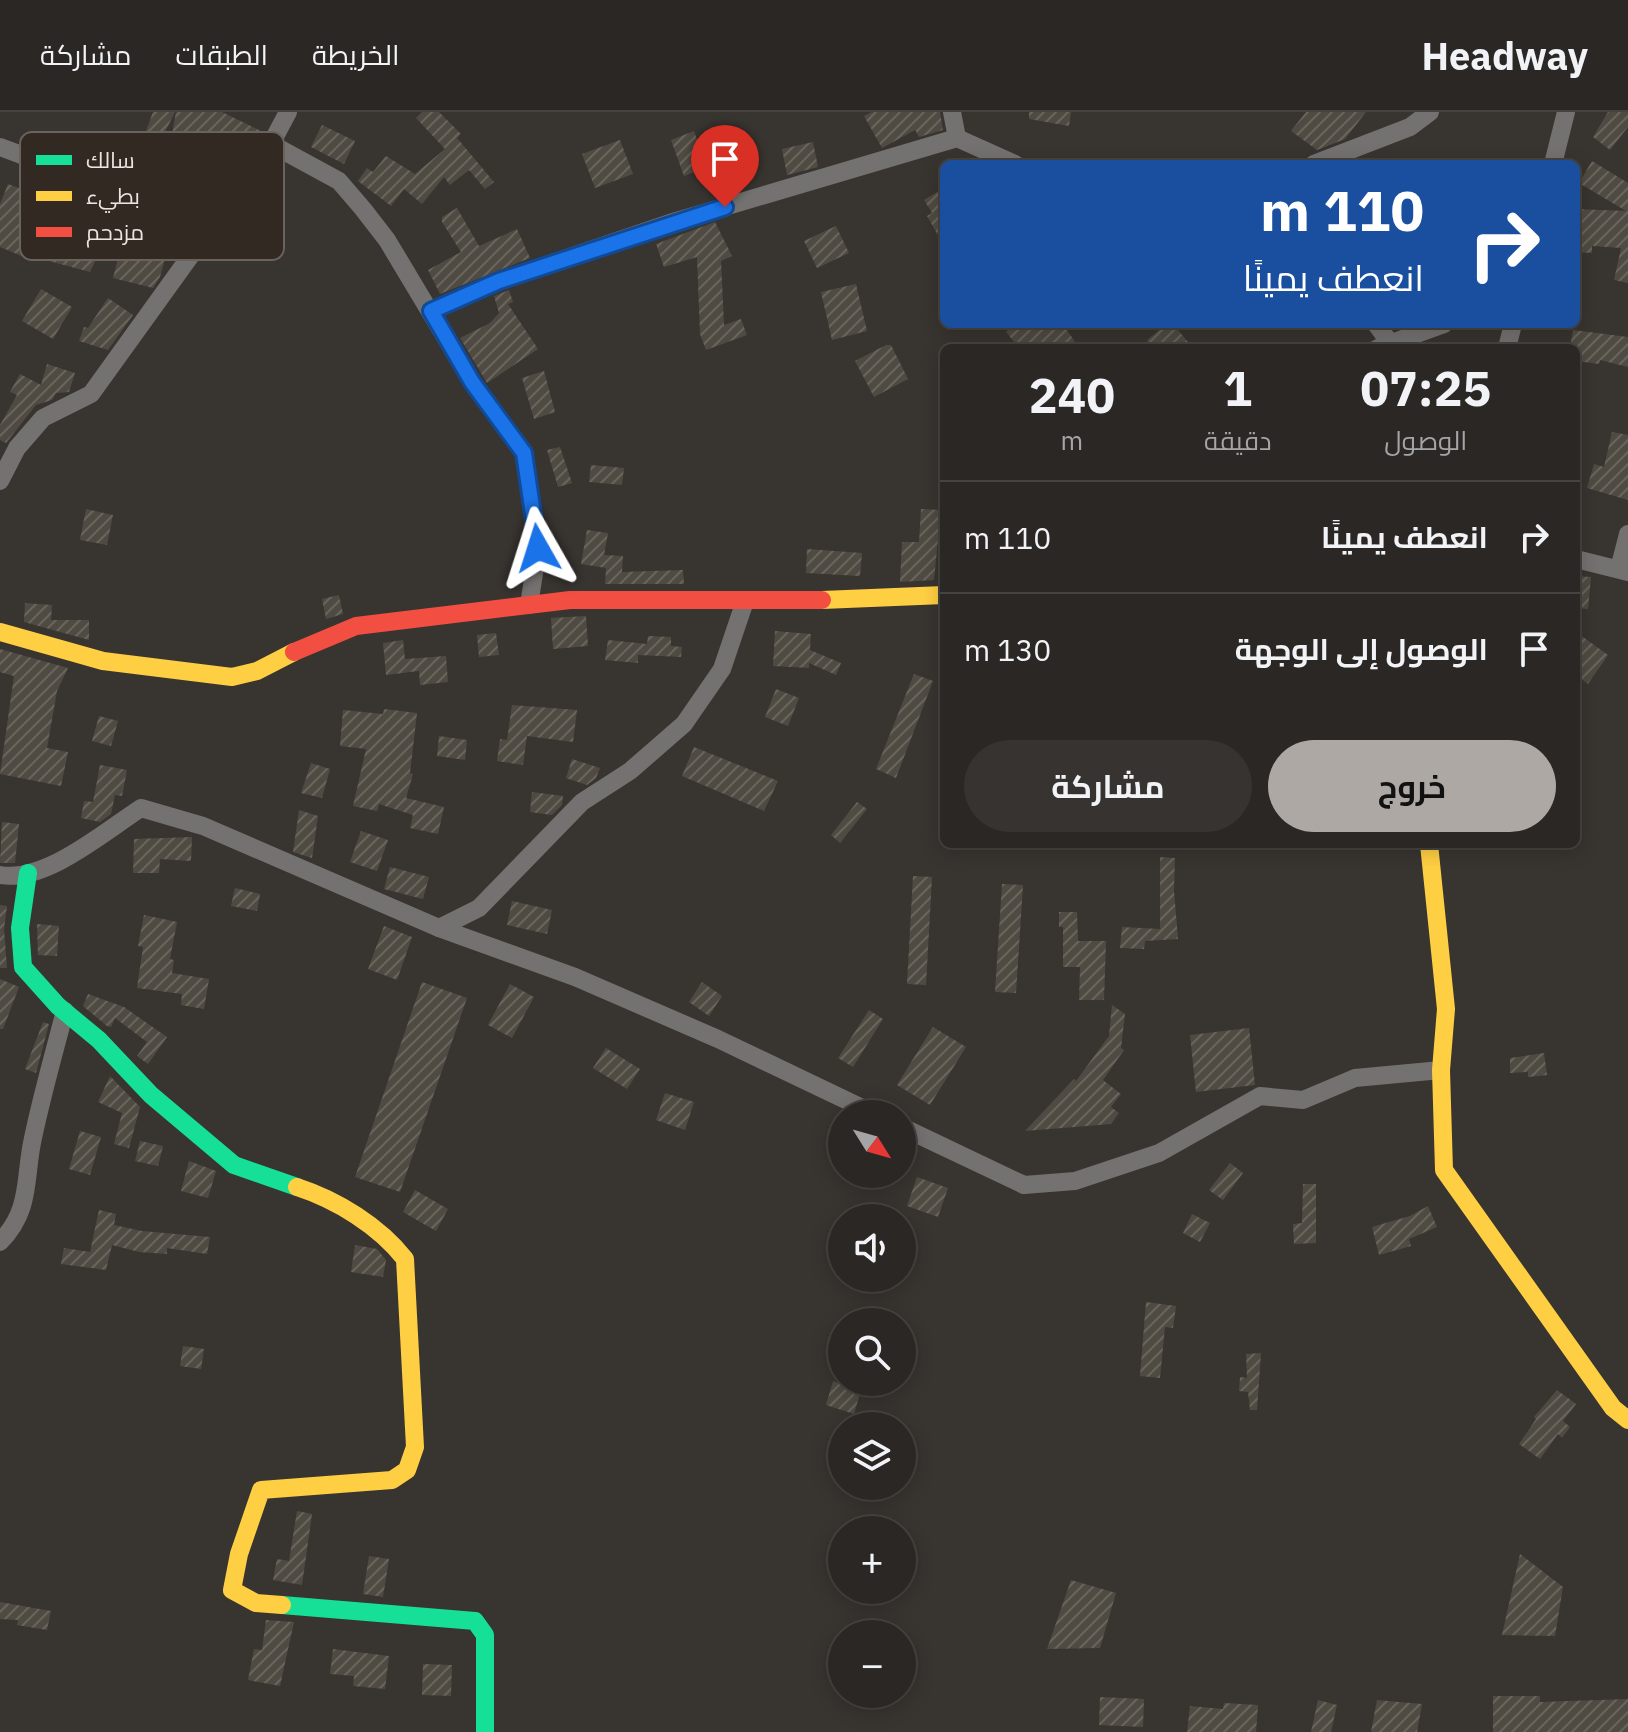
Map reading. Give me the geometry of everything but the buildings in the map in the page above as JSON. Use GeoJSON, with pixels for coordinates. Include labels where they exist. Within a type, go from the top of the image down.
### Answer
{"type":"FeatureCollection","features":[{"type":"Feature","properties":{"kind":"street"},"geometry":{"type":"LineString","coordinates":[[277,132],[288,112]]}},
{"type":"Feature","properties":{"kind":"street"},"geometry":{"type":"LineString","coordinates":[[952,112],[957,138]]}},
{"type":"Feature","properties":{"kind":"street"},"geometry":{"type":"LineString","coordinates":[[1324,160],[1410,127],[1430,112]]}},
{"type":"Feature","properties":{"kind":"street"},"geometry":{"type":"LineString","coordinates":[[1554,160],[1566,112]]}},
{"type":"Feature","properties":{"kind":"street"},"geometry":{"type":"LineString","coordinates":[[431,311],[499,281],[670,223],[957,138],[1006,160]]}},
{"type":"Feature","properties":{"kind":"street"},"geometry":{"type":"LineString","coordinates":[[0,147],[20,154]]}},
{"type":"Feature","properties":{"kind":"street"},"geometry":{"type":"LineString","coordinates":[[284,151],[339,181],[387,240],[472,382],[524,453],[538,548],[529,605]]}},
{"type":"Feature","properties":{"kind":"street"},"geometry":{"type":"LineString","coordinates":[[0,481],[17,448],[43,418],[91,394],[187,260]]}},
{"type":"Feature","properties":{"kind":"street"},"geometry":{"type":"LineString","coordinates":[[1390,344],[1433,328]]}},
{"type":"Feature","properties":{"kind":"street"},"geometry":{"type":"LineString","coordinates":[[1580,560],[1624,570],[1628,534]]}},
{"type":"Feature","properties":{"kind":"street"},"geometry":{"type":"LineString","coordinates":[[0,632],[103,661],[232,677],[257,671],[318,639],[356,626],[570,600],[863,600],[940,595]]}},
{"type":"Feature","properties":{"kind":"street"},"geometry":{"type":"LineString","coordinates":[[439,928],[479,908],[582,802],[630,771],[684,724],[722,669],[745,601]]}},
{"type":"Feature","properties":{"kind":"street"},"geometry":{"type":"LineString","coordinates":[[0,875],[14,877],[45,869],[141,808],[203,826],[439,928],[575,977],[718,1039],[846,1100]]}},
{"type":"Feature","properties":{"kind":"street"},"geometry":{"type":"LineString","coordinates":[[1429,848],[1446,1009],[1441,1070],[1444,1170],[1613,1408],[1628,1420]]}},
{"type":"Feature","properties":{"kind":"street"},"geometry":{"type":"LineString","coordinates":[[28,873],[20,928],[23,967],[65,1011],[99,1040],[151,1095],[234,1165],[318,1194],[388,1237],[405,1259],[415,1447],[407,1470],[392,1480],[261,1490],[239,1554],[232,1590],[256,1603],[475,1621],[485,1635],[485,1732]]}},
{"type":"Feature","properties":{"kind":"street"},"geometry":{"type":"LineString","coordinates":[[0,1242],[9,1233],[28,1194],[32,1142],[65,1011]]}},
{"type":"Feature","properties":{"kind":"street"},"geometry":{"type":"LineString","coordinates":[[916,1134],[1024,1185],[1075,1181],[1159,1153],[1260,1096],[1303,1100],[1355,1078],[1441,1070]]}},
{"type":"Feature","properties":{"kind":"traffic: fast"},"geometry":{"type":"LineString","coordinates":[[28,873],[20,928],[23,967],[58,1006],[99,1040],[151,1095],[234,1165],[297,1187]]}},
{"type":"Feature","properties":{"kind":"traffic: fast"},"geometry":{"type":"LineString","coordinates":[[282,1605],[475,1621],[485,1635],[485,1732]]}},
{"type":"Feature","properties":{"kind":"traffic: slow"},"geometry":{"type":"LineString","coordinates":[[822,600],[940,595]]}},
{"type":"Feature","properties":{"kind":"traffic: slow"},"geometry":{"type":"LineString","coordinates":[[0,632],[103,661],[232,677],[257,671],[294,652]]}},
{"type":"Feature","properties":{"kind":"traffic: slow"},"geometry":{"type":"LineString","coordinates":[[1429,848],[1446,1009],[1441,1070],[1444,1170],[1613,1408],[1628,1420]]}},
{"type":"Feature","properties":{"kind":"traffic: slow"},"geometry":{"type":"LineString","coordinates":[[282,1605],[256,1603],[232,1590],[239,1554],[261,1490],[392,1480],[407,1470],[415,1447],[405,1259],[370,1225],[327,1199],[297,1187]]}},
{"type":"Feature","properties":{"kind":"traffic: jam"},"geometry":{"type":"LineString","coordinates":[[294,652],[356,626],[570,600],[822,600]]}},
{"type":"Feature","properties":{"kind":"route"},"geometry":{"type":"LineString","coordinates":[[538,548],[524,453],[472,382],[431,311],[499,281],[725,207]]}}]}
